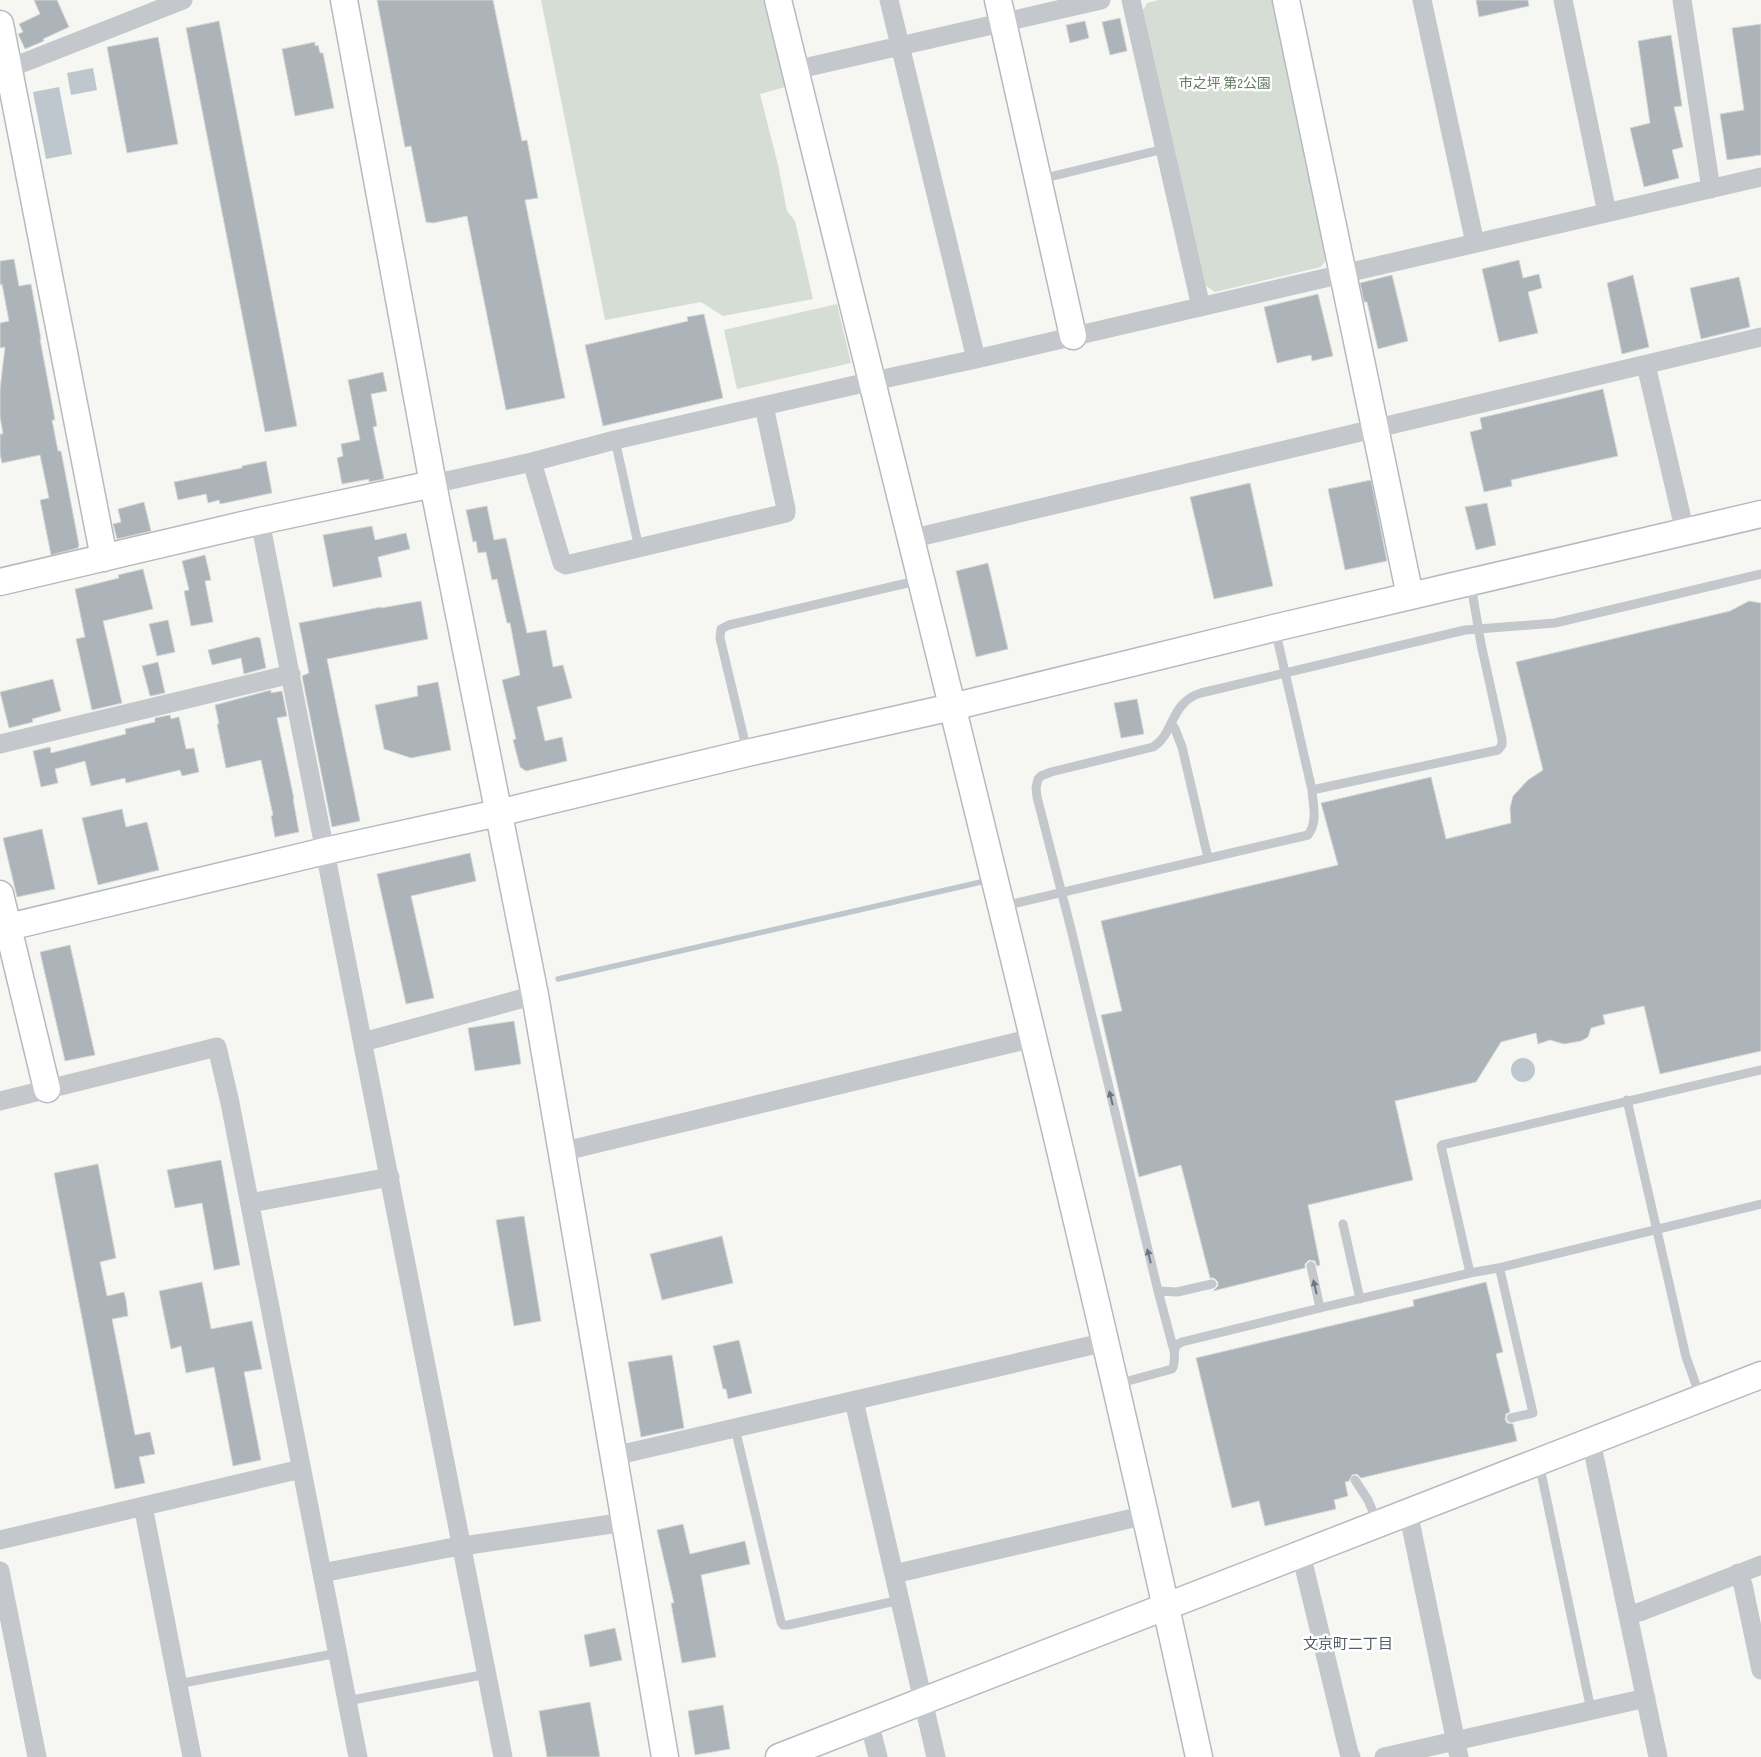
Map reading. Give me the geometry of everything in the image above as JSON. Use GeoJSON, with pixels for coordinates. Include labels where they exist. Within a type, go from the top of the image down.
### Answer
{"type":"FeatureCollection","features":[{"type":"Feature","properties":{"kind":"street"},"geometry":{"type":"LineString","coordinates":[[4,70],[183,0]]}},
{"type":"Feature","properties":{"kind":"street"},"geometry":{"type":"LineString","coordinates":[[344,0],[433,484],[535,996],[665,1757]]}},
{"type":"Feature","properties":{"kind":"street"},"geometry":{"type":"LineString","coordinates":[[778,0],[1106,1342],[1167,1606],[1199,1757]]}},
{"type":"Feature","properties":{"kind":"street"},"geometry":{"type":"LineString","coordinates":[[889,0],[976,359]]}},
{"type":"Feature","properties":{"kind":"street"},"geometry":{"type":"LineString","coordinates":[[795,70],[900,46],[1001,12],[1101,0]]}},
{"type":"Feature","properties":{"kind":"street"},"geometry":{"type":"LineString","coordinates":[[1131,0],[1201,307]]}},
{"type":"Feature","properties":{"kind":"street"},"geometry":{"type":"LineString","coordinates":[[1286,0],[1410,596]]}},
{"type":"Feature","properties":{"kind":"street"},"geometry":{"type":"LineString","coordinates":[[1422,0],[1475,243]]}},
{"type":"Feature","properties":{"kind":"street"},"geometry":{"type":"LineString","coordinates":[[1563,0],[1607,213]]}},
{"type":"Feature","properties":{"kind":"street"},"geometry":{"type":"LineString","coordinates":[[1682,0],[1711,188]]}},
{"type":"Feature","properties":{"kind":"street"},"geometry":{"type":"LineString","coordinates":[[1001,12],[1073,336]]}},
{"type":"Feature","properties":{"kind":"street"},"geometry":{"type":"LineString","coordinates":[[0,24],[4,70],[104,558]]}},
{"type":"Feature","properties":{"kind":"street"},"geometry":{"type":"LineString","coordinates":[[0,582],[260,521],[532,462],[615,440],[976,359],[1761,177]]}},
{"type":"Feature","properties":{"kind":"street"},"geometry":{"type":"LineString","coordinates":[[910,539],[1761,337]]}},
{"type":"Feature","properties":{"kind":"street"},"geometry":{"type":"LineString","coordinates":[[1646,365],[1686,532]]}},
{"type":"Feature","properties":{"kind":"street"},"geometry":{"type":"LineString","coordinates":[[532,462],[562,563],[566,565],[786,513],[764,406]]}},
{"type":"Feature","properties":{"kind":"street"},"geometry":{"type":"LineString","coordinates":[[4,928],[326,850],[498,813],[747,753],[952,707],[1274,628],[1761,514]]}},
{"type":"Feature","properties":{"kind":"street"},"geometry":{"type":"LineString","coordinates":[[260,521],[503,1757]]}},
{"type":"Feature","properties":{"kind":"street"},"geometry":{"type":"LineString","coordinates":[[0,744],[291,674]]}},
{"type":"Feature","properties":{"kind":"street"},"geometry":{"type":"LineString","coordinates":[[0,894],[4,928],[47,1089]]}},
{"type":"Feature","properties":{"kind":"street"},"geometry":{"type":"LineString","coordinates":[[363,1042],[535,996]]}},
{"type":"Feature","properties":{"kind":"street"},"geometry":{"type":"LineString","coordinates":[[561,1152],[1033,1038]]}},
{"type":"Feature","properties":{"kind":"street"},"geometry":{"type":"LineString","coordinates":[[0,1101],[217,1047],[230,1103],[358,1757]]}},
{"type":"Feature","properties":{"kind":"street"},"geometry":{"type":"LineString","coordinates":[[250,1204],[390,1177]]}},
{"type":"Feature","properties":{"kind":"street"},"geometry":{"type":"LineString","coordinates":[[614,1456],[1106,1342]]}},
{"type":"Feature","properties":{"kind":"street"},"geometry":{"type":"LineString","coordinates":[[779,1757],[1761,1375]]}},
{"type":"Feature","properties":{"kind":"street"},"geometry":{"type":"LineString","coordinates":[[854,1401],[936,1757]]}},
{"type":"Feature","properties":{"kind":"street"},"geometry":{"type":"LineString","coordinates":[[1591,1441],[1658,1757]]}},
{"type":"Feature","properties":{"kind":"street"},"geometry":{"type":"LineString","coordinates":[[0,1540],[301,1468]]}},
{"type":"Feature","properties":{"kind":"street"},"geometry":{"type":"LineString","coordinates":[[143,1506],[192,1757]]}},
{"type":"Feature","properties":{"kind":"street"},"geometry":{"type":"LineString","coordinates":[[1405,1513],[1411,1526],[1458,1749]]}},
{"type":"Feature","properties":{"kind":"street"},"geometry":{"type":"LineString","coordinates":[[894,1574],[1146,1516]]}},
{"type":"Feature","properties":{"kind":"street"},"geometry":{"type":"LineString","coordinates":[[322,1573],[449,1548],[462,1548],[625,1522]]}},
{"type":"Feature","properties":{"kind":"street"},"geometry":{"type":"LineString","coordinates":[[1301,1554],[1340,1720],[1351,1757]]}},
{"type":"Feature","properties":{"kind":"street"},"geometry":{"type":"LineString","coordinates":[[1628,1614],[1640,1612],[1761,1564]]}},
{"type":"Feature","properties":{"kind":"street"},"geometry":{"type":"LineString","coordinates":[[0,1571],[37,1757]]}},
{"type":"Feature","properties":{"kind":"street"},"geometry":{"type":"LineString","coordinates":[[1738,1573],[1743,1585],[1761,1670]]}},
{"type":"Feature","properties":{"kind":"street"},"geometry":{"type":"LineString","coordinates":[[1384,1757],[1458,1749],[1591,1710],[1646,1698]]}},
{"type":"Feature","properties":{"kind":"street"},"geometry":{"type":"LineString","coordinates":[[869,1722],[878,1757]]}},
{"type":"Feature","properties":{"kind":"lane"},"geometry":{"type":"LineString","coordinates":[[1038,179],[1164,149]]}},
{"type":"Feature","properties":{"kind":"lane"},"geometry":{"type":"LineString","coordinates":[[615,440],[639,548]]}},
{"type":"Feature","properties":{"kind":"lane"},"geometry":{"type":"LineString","coordinates":[[1116,1384],[1172,1369],[1174,1365],[1174,1351],[1037,797],[1036,788],[1038,780],[1046,773],[1157,744],[1181,706],[1192,695],[1465,630],[1554,623],[1761,574]]}},
{"type":"Feature","properties":{"kind":"lane"},"geometry":{"type":"LineString","coordinates":[[747,753],[720,638],[722,630],[729,625],[921,580]]}},
{"type":"Feature","properties":{"kind":"lane"},"geometry":{"type":"LineString","coordinates":[[1312,790],[1498,750],[1502,746],[1478,629],[1471,582]]}},
{"type":"Feature","properties":{"kind":"lane"},"geometry":{"type":"LineString","coordinates":[[1001,907],[1308,835],[1313,827],[1314,816],[1312,790],[1274,628]]}},
{"type":"Feature","properties":{"kind":"lane"},"geometry":{"type":"LineString","coordinates":[[1171,723],[1182,747],[1208,858]]}},
{"type":"Feature","properties":{"kind":"lane"},"geometry":{"type":"LineString","coordinates":[[1470,1272],[1441,1146],[1626,1100],[1761,1070]]}},
{"type":"Feature","properties":{"kind":"lane"},"geometry":{"type":"LineString","coordinates":[[1626,1100],[1686,1357],[1695,1386],[1701,1398]]}},
{"type":"Feature","properties":{"kind":"lane"},"geometry":{"type":"LineString","coordinates":[[1174,1351],[1178,1343],[1761,1204]]}},
{"type":"Feature","properties":{"kind":"lane"},"geometry":{"type":"LineString","coordinates":[[1342,1224],[1360,1299]]}},
{"type":"Feature","properties":{"kind":"lane"},"geometry":{"type":"LineString","coordinates":[[1311,1266],[1320,1308]]}},
{"type":"Feature","properties":{"kind":"lane"},"geometry":{"type":"LineString","coordinates":[[1498,1268],[1533,1413],[1511,1418]]}},
{"type":"Feature","properties":{"kind":"lane"},"geometry":{"type":"LineString","coordinates":[[1158,1291],[1177,1292],[1212,1284]]}},
{"type":"Feature","properties":{"kind":"lane"},"geometry":{"type":"LineString","coordinates":[[735,1428],[783,1625],[788,1626],[900,1600]]}},
{"type":"Feature","properties":{"kind":"lane"},"geometry":{"type":"LineString","coordinates":[[1537,1462],[1542,1477],[1591,1710]]}},
{"type":"Feature","properties":{"kind":"lane"},"geometry":{"type":"LineString","coordinates":[[1355,1480],[1375,1514],[1378,1524]]}},
{"type":"Feature","properties":{"kind":"lane"},"geometry":{"type":"LineString","coordinates":[[178,1684],[338,1653]]}},
{"type":"Feature","properties":{"kind":"lane"},"geometry":{"type":"LineString","coordinates":[[347,1701],[487,1674]]}},
{"type":"Feature","properties":{"kind":"green space"},"geometry":{"type":"Polygon","coordinates":[[[541,0],[763,0],[785,87],[760,94],[778,165],[787,211],[795,221],[813,299],[723,316],[701,302],[605,320],[541,0]]]}},
{"type":"Feature","properties":{"kind":"green space","name":"市之坪 第2公園"},"geometry":{"type":"Polygon","coordinates":[[[1159,0],[1273,0],[1328,257],[1321,267],[1215,292],[1206,286],[1143,10],[1147,3],[1159,0]]]}},
{"type":"Feature","properties":{"kind":"green space"},"geometry":{"type":"Polygon","coordinates":[[[837,304],[851,363],[737,389],[724,330],[837,304]]]}},
{"type":"Feature","properties":{"kind":"shaded area"},"geometry":{"type":"Polygon","coordinates":[[[93,68],[97,90],[71,95],[67,73],[93,68]]]}},
{"type":"Feature","properties":{"kind":"shaded area"},"geometry":{"type":"Polygon","coordinates":[[[59,87],[72,154],[46,159],[33,92],[59,87]]]}},
{"type":"Feature","properties":{"kind":"shaded area"},"geometry":{"type":"Polygon","coordinates":[[[1523,1058],[1528,1059],[1534,1065],[1534,1075],[1528,1081],[1523,1082],[1518,1081],[1512,1075],[1511,1070],[1512,1065],[1518,1059],[1523,1058]]]}},
{"type":"Feature","properties":{"kind":"building"},"geometry":{"type":"Polygon","coordinates":[[[34,0],[57,0],[69,27],[25,49],[18,34],[23,32],[19,24],[40,14],[34,0]]]}},
{"type":"Feature","properties":{"kind":"building"},"geometry":{"type":"Polygon","coordinates":[[[377,0],[493,0],[522,141],[527,140],[538,198],[525,200],[565,398],[506,410],[467,216],[433,223],[426,222],[411,146],[405,147],[377,0]]]}},
{"type":"Feature","properties":{"kind":"building"},"geometry":{"type":"Polygon","coordinates":[[[1476,0],[1528,0],[1529,6],[1479,17],[1476,0]]]}},
{"type":"Feature","properties":{"kind":"building"},"geometry":{"type":"Polygon","coordinates":[[[1120,18],[1127,51],[1110,55],[1102,22],[1120,18]]]}},
{"type":"Feature","properties":{"kind":"building"},"geometry":{"type":"Polygon","coordinates":[[[219,21],[297,426],[265,432],[186,28],[219,21]]]}},
{"type":"Feature","properties":{"kind":"building"},"geometry":{"type":"Polygon","coordinates":[[[1085,21],[1089,38],[1070,43],[1066,25],[1085,21]]]}},
{"type":"Feature","properties":{"kind":"building"},"geometry":{"type":"Polygon","coordinates":[[[1761,24],[1761,155],[1727,160],[1720,114],[1744,110],[1732,28],[1761,24]]]}},
{"type":"Feature","properties":{"kind":"building"},"geometry":{"type":"Polygon","coordinates":[[[1671,35],[1682,106],[1674,107],[1683,147],[1672,150],[1679,178],[1644,187],[1630,128],[1650,123],[1638,41],[1671,35]]]}},
{"type":"Feature","properties":{"kind":"building"},"geometry":{"type":"Polygon","coordinates":[[[158,37],[178,144],[127,153],[107,47],[158,37]]]}},
{"type":"Feature","properties":{"kind":"building"},"geometry":{"type":"Polygon","coordinates":[[[315,42],[315,46],[318,45],[320,53],[323,53],[334,108],[295,116],[282,49],[315,42]]]}},
{"type":"Feature","properties":{"kind":"building"},"geometry":{"type":"Polygon","coordinates":[[[14,259],[19,286],[31,284],[55,420],[52,420],[58,451],[61,451],[79,545],[78,548],[51,555],[40,500],[49,498],[40,455],[2,463],[0,454],[0,434],[3,434],[0,417],[0,389],[5,347],[0,348],[0,323],[9,321],[2,284],[0,285],[0,261],[14,259]]]}},
{"type":"Feature","properties":{"kind":"building"},"geometry":{"type":"Polygon","coordinates":[[[1519,260],[1523,278],[1539,274],[1542,288],[1528,292],[1538,333],[1499,342],[1482,269],[1519,260]]]}},
{"type":"Feature","properties":{"kind":"building"},"geometry":{"type":"Polygon","coordinates":[[[1392,275],[1408,341],[1378,349],[1367,302],[1364,302],[1360,283],[1392,275]]]}},
{"type":"Feature","properties":{"kind":"building"},"geometry":{"type":"Polygon","coordinates":[[[1633,275],[1649,347],[1622,354],[1607,283],[1633,275]]]}},
{"type":"Feature","properties":{"kind":"building"},"geometry":{"type":"Polygon","coordinates":[[[1739,277],[1750,327],[1701,339],[1690,288],[1739,277]]]}},
{"type":"Feature","properties":{"kind":"building"},"geometry":{"type":"Polygon","coordinates":[[[1318,294],[1333,356],[1312,361],[1311,355],[1277,363],[1264,307],[1318,294]]]}},
{"type":"Feature","properties":{"kind":"building"},"geometry":{"type":"Polygon","coordinates":[[[704,314],[723,398],[603,426],[585,345],[688,321],[687,317],[704,314]]]}},
{"type":"Feature","properties":{"kind":"building"},"geometry":{"type":"Polygon","coordinates":[[[383,372],[387,391],[371,394],[377,426],[373,427],[384,479],[369,482],[369,479],[342,484],[337,458],[343,456],[341,444],[360,440],[348,380],[383,372]]]}},
{"type":"Feature","properties":{"kind":"building"},"geometry":{"type":"Polygon","coordinates":[[[1603,389],[1618,456],[1511,480],[1512,486],[1484,492],[1470,432],[1482,429],[1480,418],[1603,389]]]}},
{"type":"Feature","properties":{"kind":"building"},"geometry":{"type":"Polygon","coordinates":[[[266,461],[272,493],[220,504],[219,500],[208,503],[206,494],[178,500],[174,482],[266,461]]]}},
{"type":"Feature","properties":{"kind":"building"},"geometry":{"type":"Polygon","coordinates":[[[1371,480],[1387,561],[1345,570],[1328,489],[1371,480]]]}},
{"type":"Feature","properties":{"kind":"building"},"geometry":{"type":"Polygon","coordinates":[[[1250,483],[1273,586],[1214,599],[1190,497],[1250,483]]]}},
{"type":"Feature","properties":{"kind":"building"},"geometry":{"type":"Polygon","coordinates":[[[144,502],[151,531],[117,539],[113,524],[121,522],[118,509],[144,502]]]}},
{"type":"Feature","properties":{"kind":"building"},"geometry":{"type":"Polygon","coordinates":[[[1487,503],[1496,545],[1476,550],[1465,507],[1487,503]]]}},
{"type":"Feature","properties":{"kind":"building"},"geometry":{"type":"Polygon","coordinates":[[[487,506],[494,540],[506,538],[527,633],[546,630],[553,667],[563,665],[572,698],[537,707],[545,741],[562,737],[567,761],[526,771],[520,767],[513,740],[516,739],[502,680],[520,675],[510,623],[507,623],[497,579],[492,580],[486,552],[478,553],[476,541],[473,542],[466,510],[487,506]]]}},
{"type":"Feature","properties":{"kind":"building"},"geometry":{"type":"Polygon","coordinates":[[[372,526],[375,540],[406,533],[410,549],[378,557],[382,577],[333,587],[323,535],[372,526]]]}},
{"type":"Feature","properties":{"kind":"building"},"geometry":{"type":"Polygon","coordinates":[[[205,555],[211,580],[205,581],[213,622],[191,626],[184,591],[189,590],[182,561],[205,555]]]}},
{"type":"Feature","properties":{"kind":"building"},"geometry":{"type":"Polygon","coordinates":[[[988,563],[1008,649],[976,657],[956,571],[988,563]]]}},
{"type":"Feature","properties":{"kind":"building"},"geometry":{"type":"Polygon","coordinates":[[[143,569],[153,609],[103,621],[122,703],[92,710],[76,639],[85,637],[75,589],[119,578],[118,575],[143,569]]]}},
{"type":"Feature","properties":{"kind":"building"},"geometry":{"type":"Polygon","coordinates":[[[421,601],[428,639],[327,659],[360,821],[332,827],[302,676],[309,673],[299,623],[421,601]]]}},
{"type":"Feature","properties":{"kind":"building"},"geometry":{"type":"Polygon","coordinates":[[[1749,601],[1761,603],[1761,1051],[1660,1074],[1644,1006],[1603,1015],[1605,1024],[1591,1028],[1588,1037],[1581,1041],[1564,1044],[1550,1040],[1538,1044],[1536,1033],[1501,1042],[1476,1082],[1395,1101],[1413,1180],[1308,1205],[1320,1265],[1317,1266],[1315,1261],[1309,1260],[1305,1264],[1305,1268],[1213,1291],[1218,1286],[1218,1282],[1214,1278],[1210,1278],[1181,1165],[1139,1177],[1101,1015],[1122,1011],[1101,921],[1338,865],[1321,803],[1431,777],[1446,839],[1511,823],[1510,808],[1513,796],[1528,780],[1543,770],[1516,662],[1730,611],[1749,601]]]}},
{"type":"Feature","properties":{"kind":"building"},"geometry":{"type":"Polygon","coordinates":[[[168,620],[175,652],[157,656],[149,624],[168,620]]]}},
{"type":"Feature","properties":{"kind":"building"},"geometry":{"type":"Polygon","coordinates":[[[257,637],[260,638],[266,668],[244,674],[241,658],[212,665],[208,650],[257,637]]]}},
{"type":"Feature","properties":{"kind":"building"},"geometry":{"type":"Polygon","coordinates":[[[158,662],[165,693],[150,696],[142,666],[158,662]]]}},
{"type":"Feature","properties":{"kind":"building"},"geometry":{"type":"Polygon","coordinates":[[[53,679],[61,711],[32,719],[33,722],[9,728],[0,692],[53,679]]]}},
{"type":"Feature","properties":{"kind":"building"},"geometry":{"type":"Polygon","coordinates":[[[438,682],[451,750],[411,758],[384,749],[375,705],[418,696],[417,686],[438,682]]]}},
{"type":"Feature","properties":{"kind":"building"},"geometry":{"type":"Polygon","coordinates":[[[271,690],[271,693],[282,691],[287,716],[277,718],[299,832],[275,837],[271,816],[273,815],[261,760],[226,768],[215,705],[271,690]]]}},
{"type":"Feature","properties":{"kind":"building"},"geometry":{"type":"Polygon","coordinates":[[[1137,699],[1144,734],[1121,738],[1114,703],[1137,699]]]}},
{"type":"Feature","properties":{"kind":"building"},"geometry":{"type":"Polygon","coordinates":[[[170,715],[171,719],[179,717],[186,749],[194,748],[199,772],[182,776],[180,770],[126,783],[125,778],[91,786],[85,761],[55,769],[58,783],[41,787],[33,751],[50,747],[51,753],[126,734],[125,729],[155,722],[155,718],[170,715]]]}},
{"type":"Feature","properties":{"kind":"building"},"geometry":{"type":"Polygon","coordinates":[[[122,809],[126,827],[147,822],[159,870],[98,885],[82,818],[122,809]]]}},
{"type":"Feature","properties":{"kind":"building"},"geometry":{"type":"Polygon","coordinates":[[[42,829],[55,889],[17,897],[3,838],[42,829]]]}},
{"type":"Feature","properties":{"kind":"building"},"geometry":{"type":"Polygon","coordinates":[[[470,853],[476,881],[411,896],[434,998],[406,1004],[377,874],[470,853]]]}},
{"type":"Feature","properties":{"kind":"building"},"geometry":{"type":"Polygon","coordinates":[[[70,945],[95,1055],[65,1061],[40,952],[70,945]]]}},
{"type":"Feature","properties":{"kind":"building"},"geometry":{"type":"Polygon","coordinates":[[[514,1021],[521,1064],[475,1071],[468,1028],[514,1021]]]}},
{"type":"Feature","properties":{"kind":"building"},"geometry":{"type":"Polygon","coordinates":[[[221,1160],[240,1265],[214,1270],[202,1203],[175,1208],[167,1170],[221,1160]]]}},
{"type":"Feature","properties":{"kind":"building"},"geometry":{"type":"Polygon","coordinates":[[[98,1164],[116,1258],[100,1262],[107,1296],[124,1292],[128,1316],[112,1319],[135,1435],[150,1432],[155,1454],[139,1457],[145,1483],[115,1489],[54,1173],[98,1164]]]}},
{"type":"Feature","properties":{"kind":"building"},"geometry":{"type":"Polygon","coordinates":[[[524,1216],[541,1321],[514,1326],[496,1220],[524,1216]]]}},
{"type":"Feature","properties":{"kind":"building"},"geometry":{"type":"Polygon","coordinates":[[[722,1236],[733,1283],[662,1300],[650,1254],[722,1236]]]}},
{"type":"Feature","properties":{"kind":"building"},"geometry":{"type":"Polygon","coordinates":[[[202,1282],[211,1329],[252,1321],[262,1369],[244,1372],[261,1460],[233,1466],[214,1367],[186,1373],[181,1346],[171,1349],[159,1291],[202,1282]]]}},
{"type":"Feature","properties":{"kind":"building"},"geometry":{"type":"Polygon","coordinates":[[[1486,1282],[1503,1352],[1496,1354],[1510,1412],[1506,1414],[1505,1419],[1507,1423],[1513,1424],[1517,1441],[1361,1478],[1357,1474],[1352,1475],[1349,1481],[1345,1482],[1348,1496],[1334,1500],[1336,1509],[1265,1526],[1259,1501],[1232,1508],[1196,1358],[1414,1306],[1413,1300],[1486,1282]]]}},
{"type":"Feature","properties":{"kind":"building"},"geometry":{"type":"Polygon","coordinates":[[[739,1340],[752,1393],[728,1399],[726,1389],[723,1389],[713,1346],[739,1340]]]}},
{"type":"Feature","properties":{"kind":"building"},"geometry":{"type":"Polygon","coordinates":[[[672,1355],[684,1428],[641,1437],[628,1362],[672,1355]]]}},
{"type":"Feature","properties":{"kind":"building"},"geometry":{"type":"Polygon","coordinates":[[[683,1524],[690,1554],[745,1541],[750,1564],[701,1575],[716,1657],[682,1663],[671,1603],[674,1603],[657,1530],[683,1524]]]}},
{"type":"Feature","properties":{"kind":"building"},"geometry":{"type":"Polygon","coordinates":[[[615,1628],[622,1660],[590,1667],[584,1635],[615,1628]]]}},
{"type":"Feature","properties":{"kind":"building"},"geometry":{"type":"Polygon","coordinates":[[[590,1702],[600,1757],[547,1757],[539,1711],[590,1702]]]}},
{"type":"Feature","properties":{"kind":"building"},"geometry":{"type":"Polygon","coordinates":[[[723,1705],[730,1749],[695,1755],[688,1711],[723,1705]]]}},
{"type":"Feature","properties":{"kind":"waterway"},"geometry":{"type":"LineString","coordinates":[[558,979],[981,882]]}},
{"type":"Feature","properties":{"kind":"district","name":"文京町二丁目"},"geometry":{"type":"Point","coordinates":[1348,1644]}}]}
